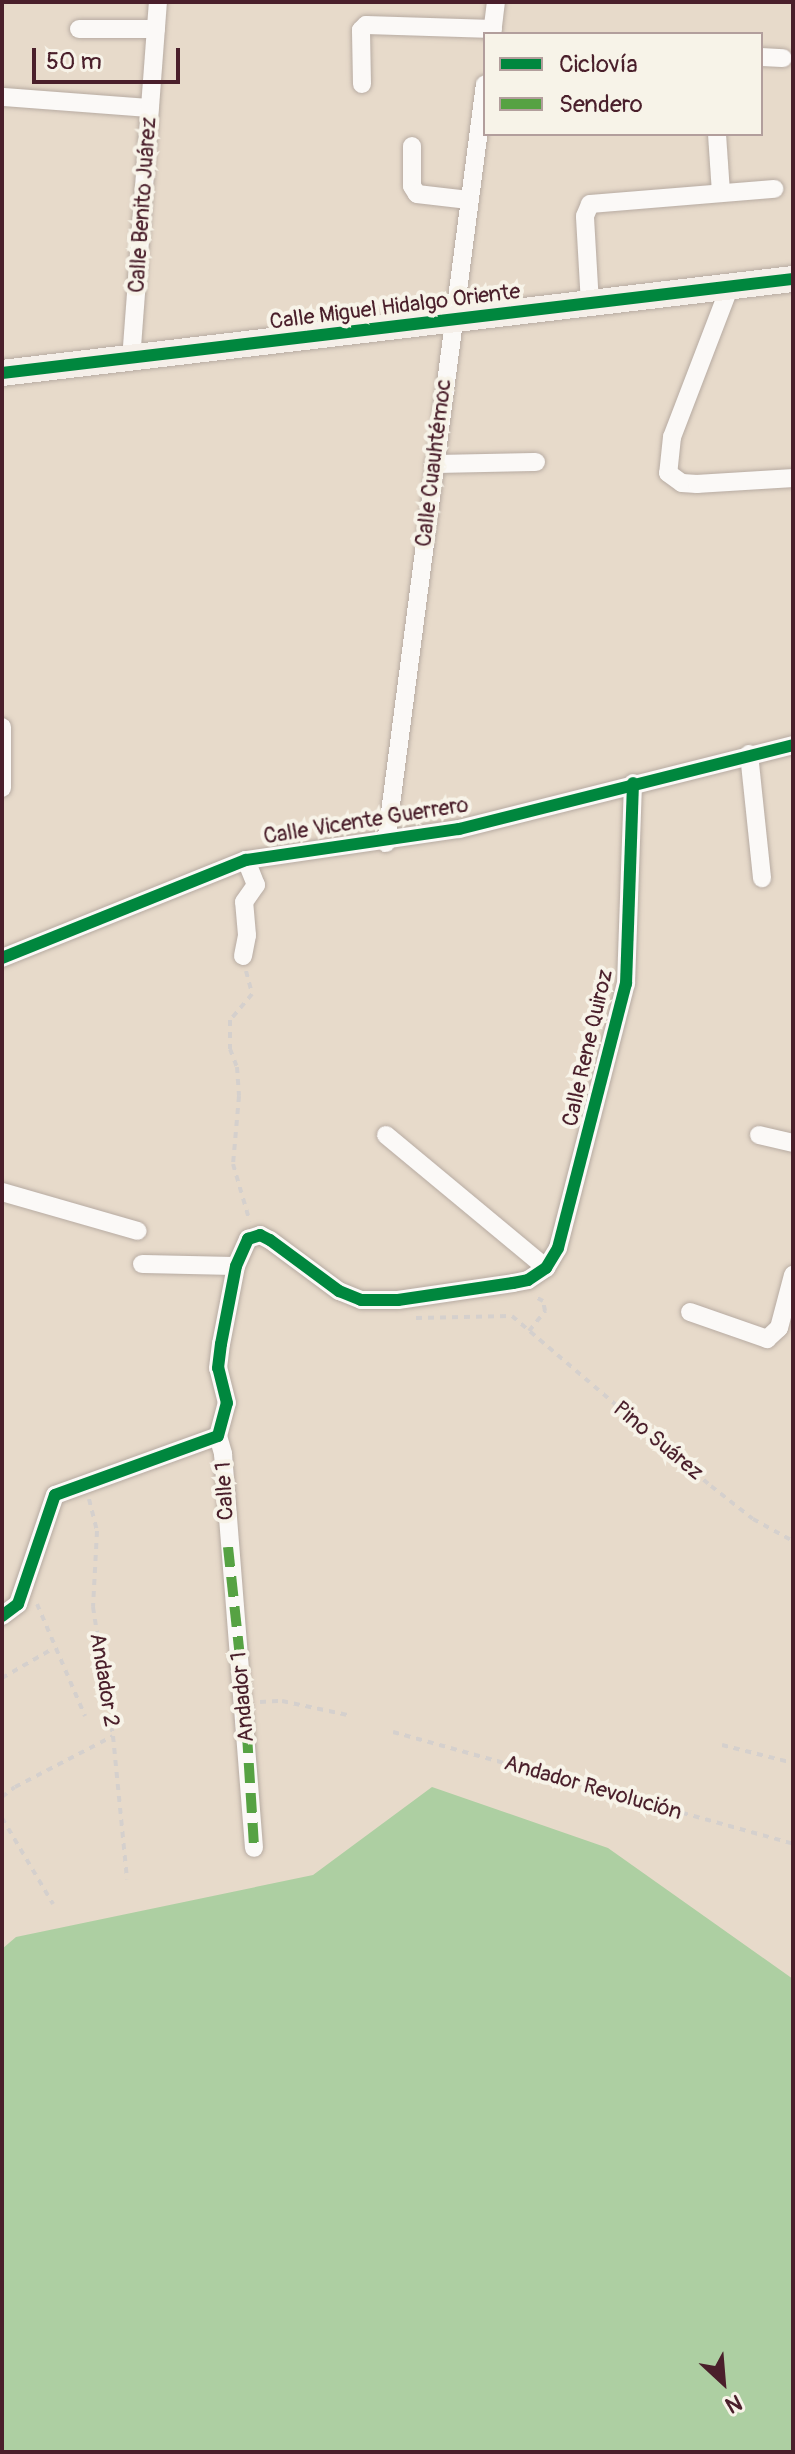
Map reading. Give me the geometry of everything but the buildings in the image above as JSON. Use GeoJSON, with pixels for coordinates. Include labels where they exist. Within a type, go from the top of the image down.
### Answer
{"type":"FeatureCollection","features":[{"type":"Feature","properties":{"kind":"street","name":"Calle Benito Juárez"},"geometry":{"type":"LineString","coordinates":[[131,360],[158,2]]}},
{"type":"Feature","properties":{"kind":"street"},"geometry":{"type":"LineString","coordinates":[[362,84],[361,30],[366,25],[492,32],[496,2]]}},
{"type":"Feature","properties":{"kind":"street"},"geometry":{"type":"LineString","coordinates":[[79,29],[156,29]]}},
{"type":"Feature","properties":{"kind":"street"},"geometry":{"type":"LineString","coordinates":[[763,57],[783,58]]}},
{"type":"Feature","properties":{"kind":"street"},"geometry":{"type":"LineString","coordinates":[[3,97],[150,108]]}},
{"type":"Feature","properties":{"kind":"street","name":"Calle Cuauhtémoc"},"geometry":{"type":"LineString","coordinates":[[386,843],[483,98]]}},
{"type":"Feature","properties":{"kind":"street"},"geometry":{"type":"LineString","coordinates":[[717,136],[721,192]]}},
{"type":"Feature","properties":{"kind":"street"},"geometry":{"type":"LineString","coordinates":[[412,146],[412,186],[417,194],[469,200]]}},
{"type":"Feature","properties":{"kind":"street"},"geometry":{"type":"LineString","coordinates":[[590,304],[587,206],[774,189]]}},
{"type":"Feature","properties":{"kind":"street","name":"Calle Miguel Hidalgo Oriente"},"geometry":{"type":"LineString","coordinates":[[2,373],[793,279]]}},
{"type":"Feature","properties":{"kind":"street"},"geometry":{"type":"LineString","coordinates":[[730,286],[672,437],[668,473],[682,483],[697,484],[793,478]]}},
{"type":"Feature","properties":{"kind":"street"},"geometry":{"type":"LineString","coordinates":[[434,464],[536,462]]}},
{"type":"Feature","properties":{"kind":"street"},"geometry":{"type":"LineString","coordinates":[[2,727],[2,788]]}},
{"type":"Feature","properties":{"kind":"street","name":"Calle Vicente Guerrero"},"geometry":{"type":"LineString","coordinates":[[2,958],[246,860],[386,843],[459,829],[793,745]]}},
{"type":"Feature","properties":{"kind":"street"},"geometry":{"type":"LineString","coordinates":[[749,754],[762,878]]}},
{"type":"Feature","properties":{"kind":"street","name":"Calle Rene Quiroz"},"geometry":{"type":"LineString","coordinates":[[546,1268],[558,1248],[626,984],[633,783]]}},
{"type":"Feature","properties":{"kind":"street"},"geometry":{"type":"LineString","coordinates":[[243,956],[247,935],[244,902],[256,885],[246,860]]}},
{"type":"Feature","properties":{"kind":"street"},"geometry":{"type":"LineString","coordinates":[[142,1264],[236,1266],[242,1245],[254,1235],[270,1240],[339,1291],[361,1300],[398,1300],[513,1283],[537,1276],[546,1268],[386,1135]]}},
{"type":"Feature","properties":{"kind":"street"},"geometry":{"type":"LineString","coordinates":[[759,1135],[793,1143]]}},
{"type":"Feature","properties":{"kind":"street"},"geometry":{"type":"LineString","coordinates":[[2,1192],[138,1231]]}},
{"type":"Feature","properties":{"kind":"street","name":"Calle 1"},"geometry":{"type":"LineString","coordinates":[[228,1547],[223,1454],[218,1436],[227,1403],[218,1368],[236,1266]]}},
{"type":"Feature","properties":{"kind":"street"},"geometry":{"type":"LineString","coordinates":[[690,1312],[767,1339],[779,1328],[793,1275]]}},
{"type":"Feature","properties":{"kind":"street"},"geometry":{"type":"LineString","coordinates":[[2,1616],[18,1604],[50,1499],[84,1482],[218,1436]]}},
{"type":"Feature","properties":{"kind":"street","name":"Andador 1"},"geometry":{"type":"LineString","coordinates":[[228,1547],[245,1703],[254,1848]]}},
{"type":"Feature","properties":{"kind":"path"},"geometry":{"type":"LineString","coordinates":[[243,956],[252,994],[230,1020],[230,1049],[237,1067],[239,1096],[233,1164],[254,1235]]}},
{"type":"Feature","properties":{"kind":"path"},"geometry":{"type":"LineString","coordinates":[[513,1283],[545,1306],[529,1331]]}},
{"type":"Feature","properties":{"kind":"path"},"geometry":{"type":"LineString","coordinates":[[28,1579],[54,1648],[85,1716]]}},
{"type":"Feature","properties":{"kind":"path"},"geometry":{"type":"LineString","coordinates":[[2,1678],[54,1648]]}},
{"type":"Feature","properties":{"kind":"path"},"geometry":{"type":"LineString","coordinates":[[245,1703],[282,1701],[348,1715]]}},
{"type":"Feature","properties":{"kind":"path"},"geometry":{"type":"LineString","coordinates":[[2,1797],[113,1736]]}},
{"type":"Feature","properties":{"kind":"path"},"geometry":{"type":"LineString","coordinates":[[722,1745],[793,1763]]}},
{"type":"Feature","properties":{"kind":"path"},"geometry":{"type":"LineString","coordinates":[[2,1818],[53,1904]]}},
{"type":"Feature","properties":{"kind":"green space"},"geometry":{"type":"Polygon","coordinates":[[[432,1787],[608,1848],[793,1979],[793,2452],[2,2452],[2,1949],[16,1937],[313,1875],[432,1787]]]}},
{"type":"Feature","properties":{"kind":"marked path"},"geometry":{"type":"LineString","coordinates":[[228,1547],[245,1703],[254,1848]]}},
{"type":"Feature","properties":{"kind":"cycle path"},"geometry":{"type":"LineString","coordinates":[[2,373],[793,279]]}},
{"type":"Feature","properties":{"kind":"cycle path"},"geometry":{"type":"LineString","coordinates":[[2,958],[246,860],[459,829],[793,745]]}},
{"type":"Feature","properties":{"kind":"cycle path"},"geometry":{"type":"LineString","coordinates":[[2,1616],[18,1604],[55,1495],[218,1436],[227,1403],[218,1368],[221,1344],[236,1266],[248,1239],[260,1235],[270,1240],[339,1291],[361,1300],[398,1300],[513,1283],[528,1280],[546,1268],[558,1248],[626,984],[633,783]]}}]}
